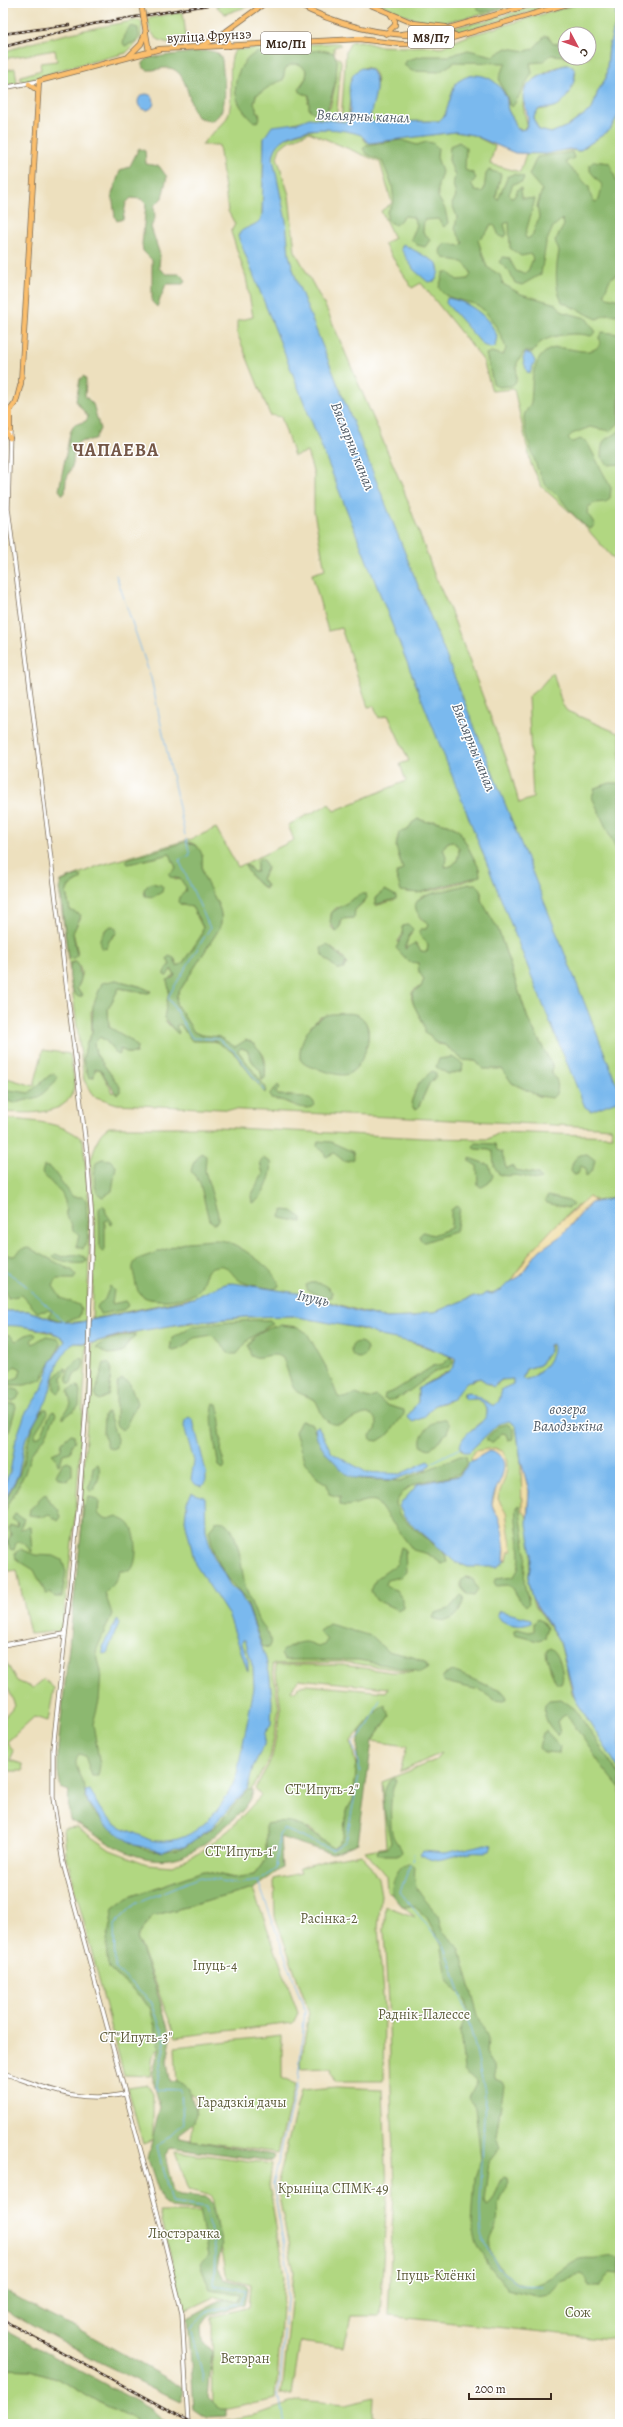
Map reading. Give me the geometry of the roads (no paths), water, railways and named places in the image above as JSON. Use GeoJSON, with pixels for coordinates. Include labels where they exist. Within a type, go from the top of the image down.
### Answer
{"type":"FeatureCollection","features":[{"type":"Feature","properties":{"kind":"main road"},"geometry":{"type":"LineString","coordinates":[[141,3],[149,52]]}},
{"type":"Feature","properties":{"kind":"main road","name":"М10/П1"},"geometry":{"type":"LineString","coordinates":[[198,48],[225,32],[265,3]]}},
{"type":"Feature","properties":{"kind":"main road","name":"М8/П7"},"geometry":{"type":"LineString","coordinates":[[295,3],[339,22],[386,34],[415,37],[461,35]]}},
{"type":"Feature","properties":{"kind":"main road"},"geometry":{"type":"LineString","coordinates":[[366,3],[391,15],[413,23],[449,28]]}},
{"type":"Feature","properties":{"kind":"main road","name":"М8/П7"},"geometry":{"type":"LineString","coordinates":[[400,35],[449,28],[536,3]]}},
{"type":"Feature","properties":{"kind":"main road","name":"вуліца Фрунзэ"},"geometry":{"type":"LineString","coordinates":[[39,81],[149,52],[344,40],[366,40],[412,45],[444,41],[570,3]]}},
{"type":"Feature","properties":{"kind":"main road"},"geometry":{"type":"LineString","coordinates":[[386,34],[395,25],[391,15]]}},
{"type":"Feature","properties":{"kind":"main road"},"geometry":{"type":"LineString","coordinates":[[128,57],[141,44],[146,31]]}},
{"type":"Feature","properties":{"kind":"main road"},"geometry":{"type":"LineString","coordinates":[[225,32],[229,46]]}},
{"type":"Feature","properties":{"kind":"main road"},"geometry":{"type":"LineString","coordinates":[[4,419],[10,412],[21,383],[39,81]]}},
{"type":"Feature","properties":{"kind":"main road"},"geometry":{"type":"LineString","coordinates":[[29,84],[38,91]]}},
{"type":"Feature","properties":{"kind":"main road"},"geometry":{"type":"LineString","coordinates":[[10,412],[10,430]]}},
{"type":"Feature","properties":{"kind":"main road"},"geometry":{"type":"LineString","coordinates":[[3,429],[10,438]]}},
{"type":"Feature","properties":{"kind":"street"},"geometry":{"type":"LineString","coordinates":[[3,88],[39,81]]}},
{"type":"Feature","properties":{"kind":"street"},"geometry":{"type":"LineString","coordinates":[[4,419],[10,430],[8,508],[88,1154],[92,1222],[88,1369],[79,1504],[64,1634],[52,1764],[54,1819],[74,1908],[125,2094],[182,2313],[189,2414],[188,2424]]}},
{"type":"Feature","properties":{"kind":"street"},"geometry":{"type":"LineString","coordinates":[[3,1645],[64,1634]]}},
{"type":"Feature","properties":{"kind":"street"},"geometry":{"type":"LineString","coordinates":[[3,2073],[74,2097],[113,2097],[125,2094]]}},
{"type":"Feature","properties":{"kind":"water","name":"Вяслярны канал"},"geometry":{"type":"Polygon","coordinates":[[[615,3],[620,3],[620,112],[610,130],[579,151],[569,149],[546,154],[515,153],[473,135],[455,132],[370,143],[362,136],[348,131],[321,129],[307,130],[284,139],[276,148],[273,159],[286,221],[289,255],[297,282],[620,1092],[619,1100],[591,1111],[585,1107],[541,1000],[238,236],[242,230],[257,223],[262,217],[264,138],[272,126],[297,123],[309,118],[346,122],[350,109],[349,87],[354,74],[361,68],[370,69],[376,84],[376,91],[371,112],[372,122],[439,121],[445,115],[455,84],[462,79],[477,75],[490,79],[502,90],[506,97],[508,110],[514,120],[516,128],[520,130],[525,129],[528,122],[523,94],[526,88],[533,80],[561,66],[571,66],[575,70],[575,75],[572,87],[566,97],[562,102],[552,108],[538,110],[533,118],[539,130],[551,133],[570,125],[592,109],[598,91],[606,78],[609,46],[616,21],[615,3]]]}},
{"type":"Feature","properties":{"kind":"water"},"geometry":{"type":"Polygon","coordinates":[[[143,94],[149,94],[154,99],[152,108],[149,110],[143,110],[138,105],[138,99],[143,94]]]}},
{"type":"Feature","properties":{"kind":"water"},"geometry":{"type":"Polygon","coordinates":[[[403,244],[437,263],[439,272],[435,281],[428,282],[414,270],[401,249],[403,244]]]}},
{"type":"Feature","properties":{"kind":"water"},"geometry":{"type":"Polygon","coordinates":[[[447,298],[463,302],[470,306],[489,322],[497,336],[495,347],[490,348],[483,345],[446,303],[447,298]]]}},
{"type":"Feature","properties":{"kind":"water"},"geometry":{"type":"Polygon","coordinates":[[[525,353],[531,354],[535,361],[530,373],[527,372],[523,359],[525,353]]]}},
{"type":"Feature","properties":{"kind":"water","name":"возера Валодзькіна"},"geometry":{"type":"Polygon","coordinates":[[[620,1197],[620,1771],[575,1699],[560,1642],[532,1598],[528,1582],[532,1554],[527,1524],[529,1491],[521,1461],[516,1426],[509,1421],[498,1424],[469,1452],[464,1452],[460,1448],[466,1435],[483,1421],[487,1410],[484,1403],[477,1399],[465,1399],[464,1393],[469,1392],[494,1406],[499,1401],[502,1389],[513,1384],[513,1379],[501,1380],[493,1387],[480,1378],[475,1379],[461,1388],[453,1399],[435,1405],[424,1417],[413,1422],[407,1417],[418,1402],[418,1389],[452,1368],[455,1363],[455,1358],[420,1344],[381,1336],[363,1329],[292,1316],[246,1317],[192,1322],[123,1334],[92,1343],[75,1343],[70,1346],[58,1363],[47,1400],[26,1438],[18,1475],[3,1503],[3,1487],[10,1472],[16,1439],[25,1414],[42,1389],[51,1362],[65,1341],[62,1337],[47,1331],[26,1327],[3,1326],[3,1311],[28,1311],[58,1321],[76,1323],[187,1300],[199,1296],[216,1287],[233,1283],[303,1294],[356,1311],[386,1318],[412,1317],[426,1312],[435,1312],[474,1296],[479,1298],[486,1293],[492,1294],[500,1291],[507,1284],[522,1275],[530,1261],[540,1250],[562,1235],[591,1203],[620,1197]],[[552,1344],[549,1345],[550,1352],[544,1357],[540,1365],[526,1369],[522,1379],[533,1377],[544,1368],[552,1356],[552,1344]]]}},
{"type":"Feature","properties":{"kind":"water"},"geometry":{"type":"Polygon","coordinates":[[[189,1417],[193,1420],[206,1472],[206,1481],[202,1486],[196,1485],[191,1479],[194,1461],[184,1426],[185,1420],[189,1417]]]}},
{"type":"Feature","properties":{"kind":"water"},"geometry":{"type":"Polygon","coordinates":[[[318,1426],[332,1453],[366,1472],[400,1474],[428,1461],[431,1464],[426,1469],[394,1480],[355,1478],[345,1473],[326,1453],[317,1439],[315,1428],[318,1426]]]}},
{"type":"Feature","properties":{"kind":"water"},"geometry":{"type":"Polygon","coordinates":[[[489,1451],[498,1453],[504,1465],[501,1478],[493,1497],[492,1505],[502,1529],[504,1562],[497,1567],[468,1567],[455,1562],[404,1517],[399,1506],[418,1484],[459,1476],[470,1462],[489,1451]]]}},
{"type":"Feature","properties":{"kind":"water"},"geometry":{"type":"Polygon","coordinates":[[[192,1493],[205,1497],[206,1531],[213,1555],[230,1585],[240,1594],[248,1608],[266,1659],[270,1677],[272,1702],[271,1724],[265,1733],[264,1745],[253,1767],[248,1788],[210,1829],[184,1847],[175,1847],[163,1852],[135,1845],[104,1824],[88,1803],[85,1791],[90,1790],[104,1814],[119,1826],[147,1839],[171,1841],[184,1837],[207,1821],[225,1799],[237,1774],[254,1688],[253,1668],[245,1640],[243,1640],[242,1643],[248,1661],[248,1672],[229,1616],[195,1564],[185,1520],[187,1502],[192,1493]]]}},
{"type":"Feature","properties":{"kind":"water"},"geometry":{"type":"Polygon","coordinates":[[[500,1611],[531,1619],[531,1623],[527,1625],[513,1625],[503,1622],[497,1616],[500,1611]]]}},
{"type":"Feature","properties":{"kind":"water"},"geometry":{"type":"Polygon","coordinates":[[[118,1619],[119,1623],[107,1653],[103,1654],[102,1647],[118,1619]]]}},
{"type":"Feature","properties":{"kind":"water"},"geometry":{"type":"Polygon","coordinates":[[[486,1844],[492,1845],[490,1851],[465,1853],[445,1859],[438,1860],[426,1858],[420,1854],[423,1851],[445,1853],[486,1844]]]}},
{"type":"Feature","properties":{"kind":"waterway"},"geometry":{"type":"LineString","coordinates":[[116,575],[151,678],[185,835]]}},
{"type":"Feature","properties":{"kind":"waterway"},"geometry":{"type":"LineString","coordinates":[[186,839],[190,855],[179,860],[210,928],[168,997],[192,1038],[218,1039],[234,1051],[264,1091]]}},
{"type":"Feature","properties":{"kind":"waterway"},"geometry":{"type":"LineString","coordinates":[[617,1178],[620,1197]]}},
{"type":"Feature","properties":{"kind":"waterway"},"geometry":{"type":"LineString","coordinates":[[3,1269],[24,1284],[64,1322]]}},
{"type":"Feature","properties":{"kind":"waterway"},"geometry":{"type":"LineString","coordinates":[[431,1463],[460,1448]]}},
{"type":"Feature","properties":{"kind":"waterway"},"geometry":{"type":"LineString","coordinates":[[204,2382],[191,2328],[206,2312],[242,2303],[246,2290],[214,2285],[215,2253],[206,2207],[171,2202],[157,2147],[183,2123],[181,2090],[156,2089],[165,2041],[152,2003],[115,1968],[114,1925],[135,1904],[200,1877],[237,1884],[258,1881],[276,1869],[279,1835],[284,1829],[332,1850],[346,1841],[360,1770],[353,1744],[369,1724],[380,1699]]}},
{"type":"Feature","properties":{"kind":"waterway"},"geometry":{"type":"LineString","coordinates":[[412,1861],[414,1854]]}},
{"type":"Feature","properties":{"kind":"waterway"},"geometry":{"type":"LineString","coordinates":[[410,1865],[400,1892],[444,1946],[454,1972],[474,2042],[485,2093],[480,2211],[481,2234],[498,2268],[518,2285],[543,2286]]}},
{"type":"Feature","properties":{"kind":"waterway"},"geometry":{"type":"LineString","coordinates":[[258,1881],[305,2011],[298,2080]]}},
{"type":"Feature","properties":{"kind":"waterway"},"geometry":{"type":"LineString","coordinates":[[284,2424],[279,2394],[289,2274],[273,2184],[297,2083]]}},
{"type":"Feature","properties":{"kind":"railway"},"geometry":{"type":"LineString","coordinates":[[3,47],[93,24],[220,3]]}},
{"type":"Feature","properties":{"kind":"railway"},"geometry":{"type":"LineString","coordinates":[[3,34],[69,25]]}},
{"type":"Feature","properties":{"kind":"railway"},"geometry":{"type":"LineString","coordinates":[[3,2320],[194,2424]]}},
{"type":"Feature","properties":{"kind":"district","name":"ЧАПАЕВА"},"geometry":{"type":"Point","coordinates":[116,450]}},
{"type":"Feature","properties":{"kind":"water label","name":"Іпуць"},"geometry":{"type":"Point","coordinates":[313,1298]}},
{"type":"Feature","properties":{"kind":"park label","name":"СТ\"Ипуть-2\""},"geometry":{"type":"Point","coordinates":[322,1789]}},
{"type":"Feature","properties":{"kind":"park label","name":"СТ\"Ипуть-1\""},"geometry":{"type":"Point","coordinates":[241,1851]}},
{"type":"Feature","properties":{"kind":"park label","name":"Расінка-2"},"geometry":{"type":"Point","coordinates":[329,1918]}},
{"type":"Feature","properties":{"kind":"park label","name":"Іпуць-4"},"geometry":{"type":"Point","coordinates":[215,1965]}},
{"type":"Feature","properties":{"kind":"park label","name":"Раднік-Палессе"},"geometry":{"type":"Point","coordinates":[424,2014]}},
{"type":"Feature","properties":{"kind":"park label","name":"СТ\"Ипуть-3\""},"geometry":{"type":"Point","coordinates":[136,2037]}},
{"type":"Feature","properties":{"kind":"park label","name":"Гарадзкія дачы"},"geometry":{"type":"Point","coordinates":[242,2102]}},
{"type":"Feature","properties":{"kind":"park label","name":"Крыніца СПМК-49"},"geometry":{"type":"Point","coordinates":[333,2188]}},
{"type":"Feature","properties":{"kind":"park label","name":"Люстэрачка"},"geometry":{"type":"Point","coordinates":[184,2233]}},
{"type":"Feature","properties":{"kind":"park label","name":"Іпуць-Клёнкі"},"geometry":{"type":"Point","coordinates":[436,2275]}},
{"type":"Feature","properties":{"kind":"park label","name":"Сож"},"geometry":{"type":"Point","coordinates":[578,2312]}},
{"type":"Feature","properties":{"kind":"park label","name":"Ветэран"},"geometry":{"type":"Point","coordinates":[245,2358]}}]}
